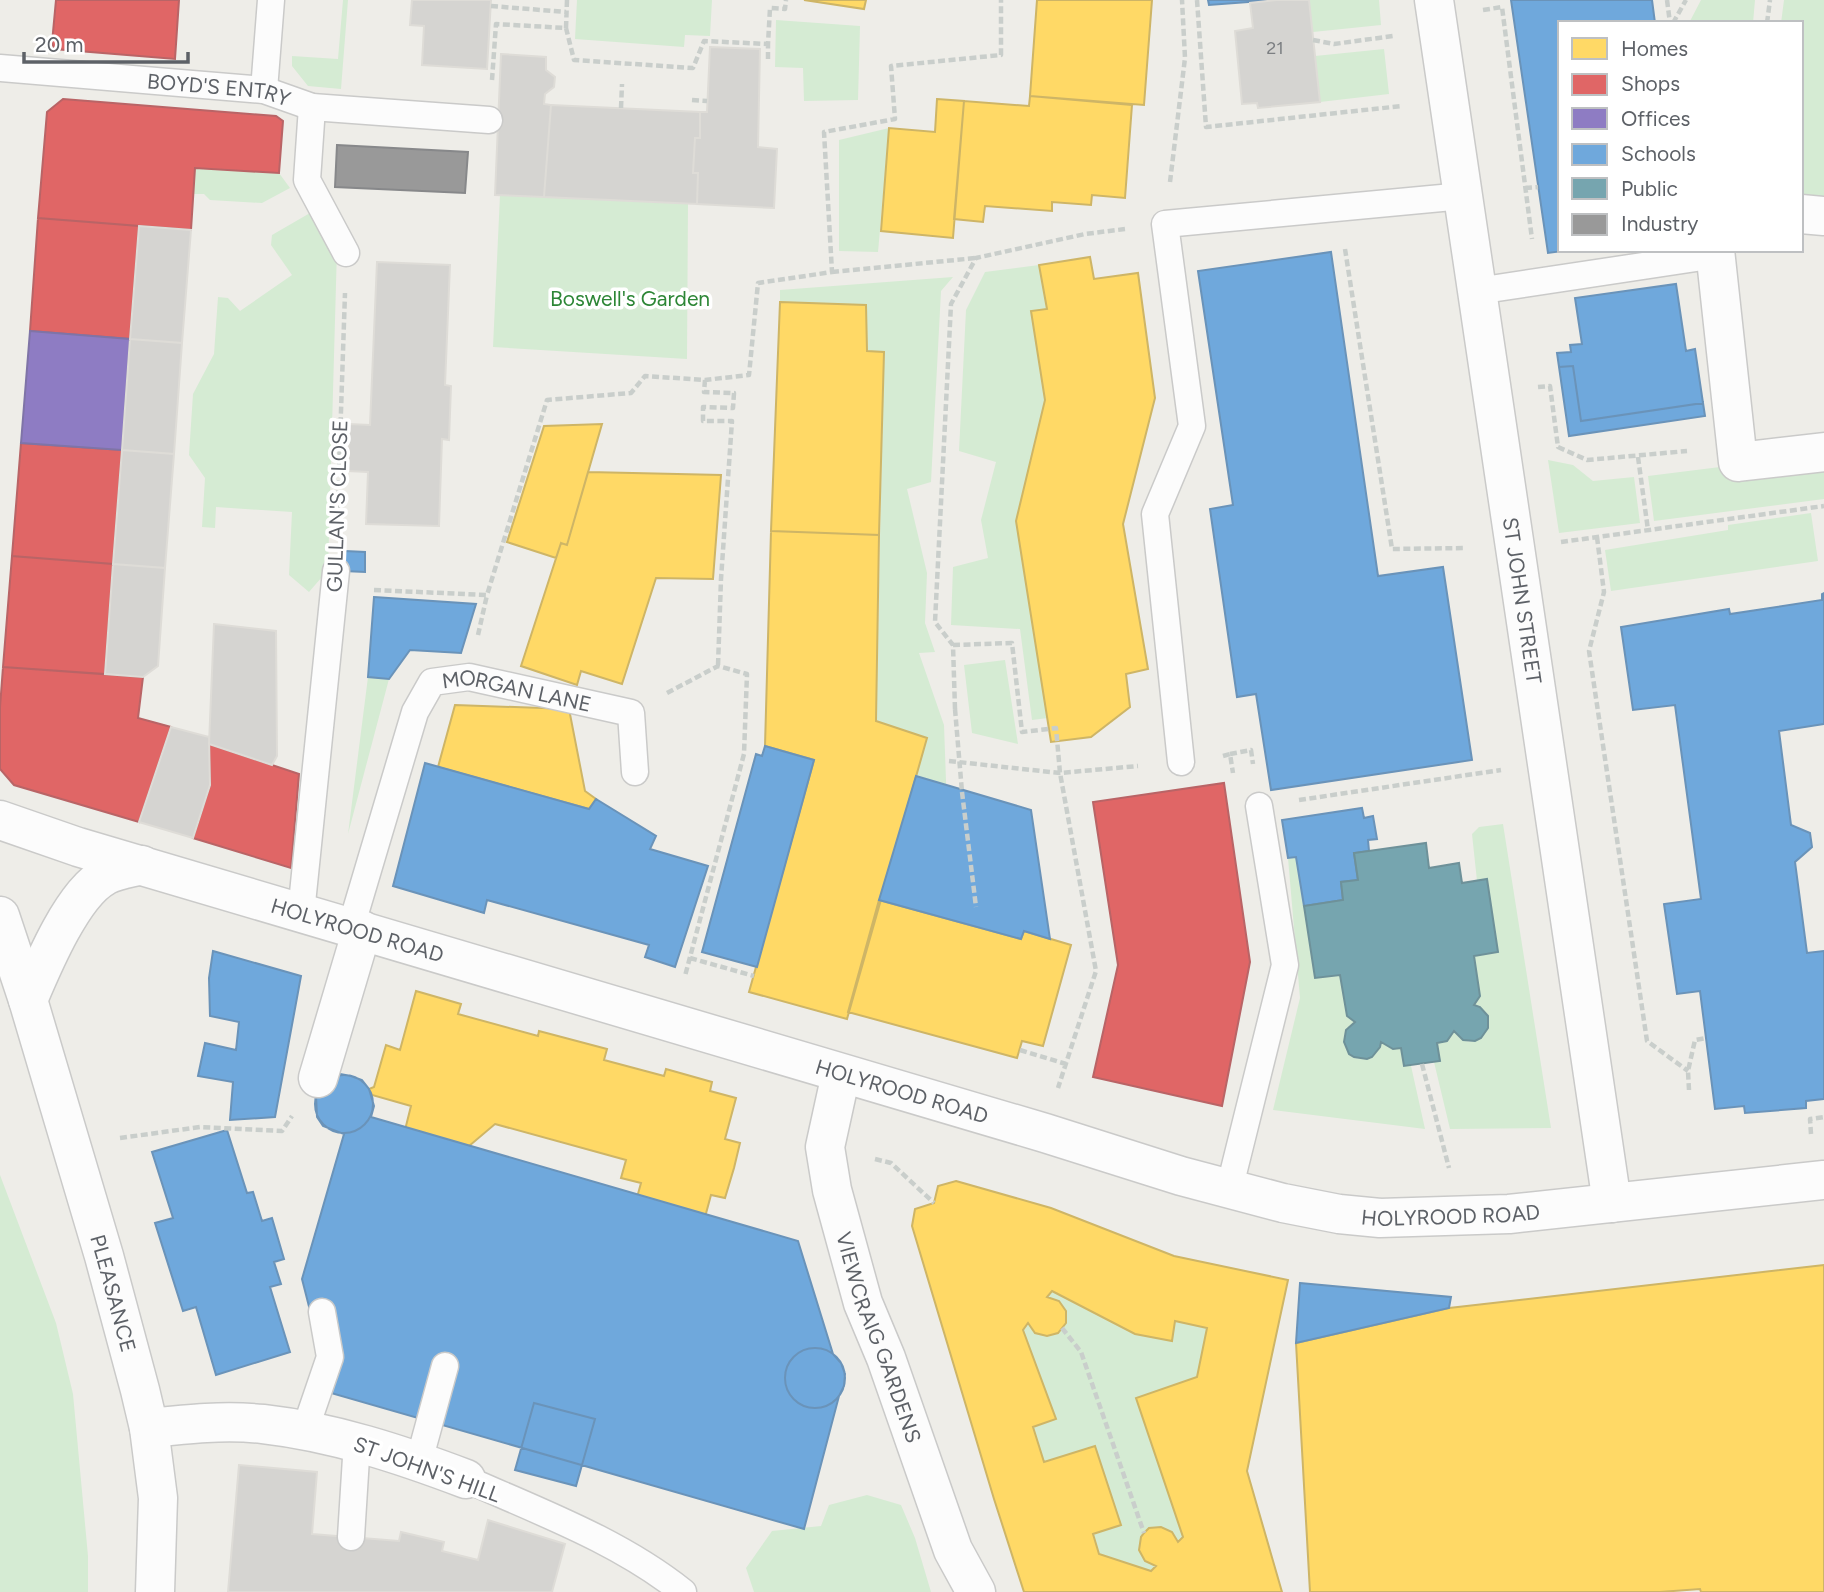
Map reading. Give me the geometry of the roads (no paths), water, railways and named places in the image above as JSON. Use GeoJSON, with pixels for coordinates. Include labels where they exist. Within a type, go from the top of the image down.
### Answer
{"type":"FeatureCollection","features":[{"type":"Feature","properties":{"kind":"street","name":"ST JOHN STREET"},"geometry":{"type":"LineString","coordinates":[[1436,16],[1612,1203]]}},
{"type":"Feature","properties":{"kind":"street"},"geometry":{"type":"LineString","coordinates":[[1803,214],[1824,216]]}},
{"type":"Feature","properties":{"kind":"street"},"geometry":{"type":"LineString","coordinates":[[1716,253],[1738,462],[1824,452]]}},
{"type":"Feature","properties":{"kind":"street","name":"HOLYROOD ROAD"},"geometry":{"type":"LineString","coordinates":[[0,820],[78,847],[1229,1189],[1339,1214],[1380,1218],[1558,1210],[1824,1180]]}},
{"type":"Feature","properties":{"kind":"street"},"geometry":{"type":"LineString","coordinates":[[28,1000],[48,953],[77,905],[105,876],[142,865]]}},
{"type":"Feature","properties":{"kind":"street","name":"PLEASANCE"},"geometry":{"type":"LineString","coordinates":[[0,916],[28,1000],[104,1256],[149,1428],[158,1498],[155,1592]]}},
{"type":"Feature","properties":{"kind":"street"},"geometry":{"type":"LineString","coordinates":[[318,1078],[357,929]]}},
{"type":"Feature","properties":{"kind":"street","name":"VIEWCRAIG GARDENS"},"geometry":{"type":"LineString","coordinates":[[841,1074],[825,1147],[832,1190],[863,1303],[886,1358],[953,1550],[976,1592]]}},
{"type":"Feature","properties":{"kind":"street","name":"ST JOHN'S HILL"},"geometry":{"type":"LineString","coordinates":[[149,1428],[218,1423],[260,1424],[305,1430],[357,1442],[466,1479]]}},
{"type":"Feature","properties":{"kind":"lane"},"geometry":{"type":"LineString","coordinates":[[264,90],[271,0]]}},
{"type":"Feature","properties":{"kind":"lane","name":"BOYD'S ENTRY"},"geometry":{"type":"LineString","coordinates":[[0,68],[264,90],[312,107],[489,120]]}},
{"type":"Feature","properties":{"kind":"lane"},"geometry":{"type":"LineString","coordinates":[[312,107],[307,180],[346,253]]}},
{"type":"Feature","properties":{"kind":"lane"},"geometry":{"type":"LineString","coordinates":[[1181,762],[1155,514],[1192,426],[1165,224],[1463,196]]}},
{"type":"Feature","properties":{"kind":"lane"},"geometry":{"type":"LineString","coordinates":[[1477,291],[1716,253]]}},
{"type":"Feature","properties":{"kind":"lane","name":"GULLAN'S CLOSE"},"geometry":{"type":"LineString","coordinates":[[301,913],[336,571]]}},
{"type":"Feature","properties":{"kind":"lane","name":"MORGAN LANE"},"geometry":{"type":"LineString","coordinates":[[357,929],[415,712],[432,682],[469,677],[631,713],[635,772]]}},
{"type":"Feature","properties":{"kind":"lane"},"geometry":{"type":"LineString","coordinates":[[1229,1189],[1286,965],[1259,806]]}},
{"type":"Feature","properties":{"kind":"lane"},"geometry":{"type":"LineString","coordinates":[[305,1430],[330,1357],[323,1312]]}},
{"type":"Feature","properties":{"kind":"lane"},"geometry":{"type":"LineString","coordinates":[[419,1461],[445,1366]]}},
{"type":"Feature","properties":{"kind":"lane"},"geometry":{"type":"LineString","coordinates":[[351,1537],[357,1442]]}},
{"type":"Feature","properties":{"kind":"lane","name":"ST JOHN'S HILL"},"geometry":{"type":"LineString","coordinates":[[466,1479],[569,1524],[618,1550],[683,1592]]}},
{"type":"Feature","properties":{"kind":"park label","name":"Boswell's Garden"},"geometry":{"type":"Point","coordinates":[630,298]}}]}
